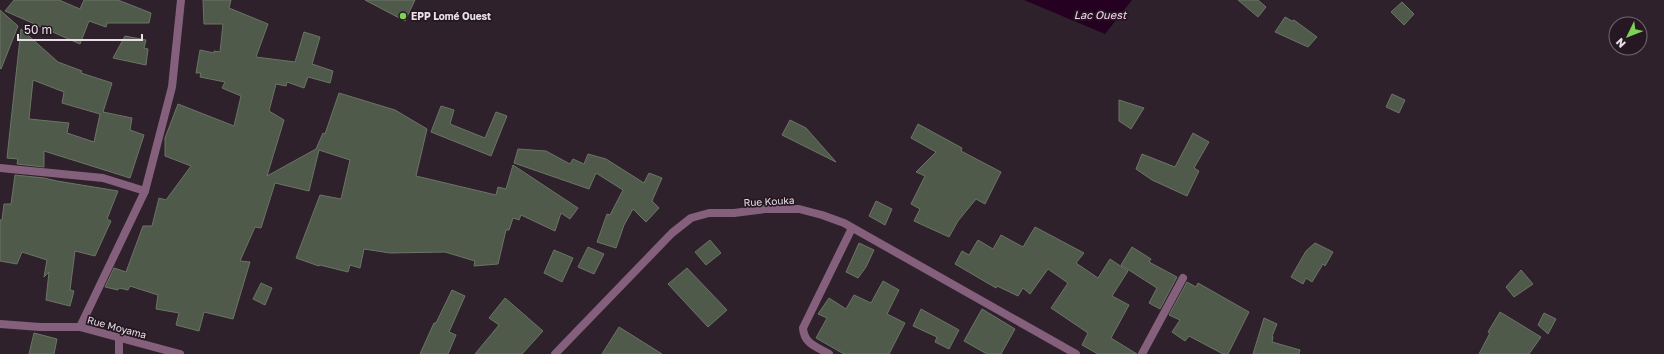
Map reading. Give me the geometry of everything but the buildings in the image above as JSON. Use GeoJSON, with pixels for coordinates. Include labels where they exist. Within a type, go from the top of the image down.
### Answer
{"type":"FeatureCollection","features":[{"type":"Feature","properties":{"kind":"street"},"geometry":{"type":"LineString","coordinates":[[80,327],[145,191],[172,87],[182,0]]}},
{"type":"Feature","properties":{"kind":"street"},"geometry":{"type":"LineString","coordinates":[[0,168],[103,178],[145,191]]}},
{"type":"Feature","properties":{"kind":"street","name":"Rue Kouka"},"geometry":{"type":"LineString","coordinates":[[555,354],[672,233],[691,218],[709,213],[734,213],[765,209],[799,209],[822,215],[852,228],[1076,354]]}},
{"type":"Feature","properties":{"kind":"street"},"geometry":{"type":"LineString","coordinates":[[829,354],[809,343],[804,334],[803,328],[852,228]]}},
{"type":"Feature","properties":{"kind":"street"},"geometry":{"type":"LineString","coordinates":[[1142,354],[1184,278]]}},
{"type":"Feature","properties":{"kind":"street","name":"Rue Moyama"},"geometry":{"type":"LineString","coordinates":[[0,324],[40,327],[80,327],[180,354]]}},
{"type":"Feature","properties":{"kind":"street"},"geometry":{"type":"LineString","coordinates":[[119,338],[119,354]]}},
{"type":"Feature","properties":{"kind":"water","name":"Lac Ouest"},"geometry":{"type":"Polygon","coordinates":[[[1024,0],[1132,0],[1105,34],[1024,0]]]}},
{"type":"Feature","properties":{"kind":"place","name":"EPP Lomé Ouest"},"geometry":{"type":"Point","coordinates":[403,16]}}]}
